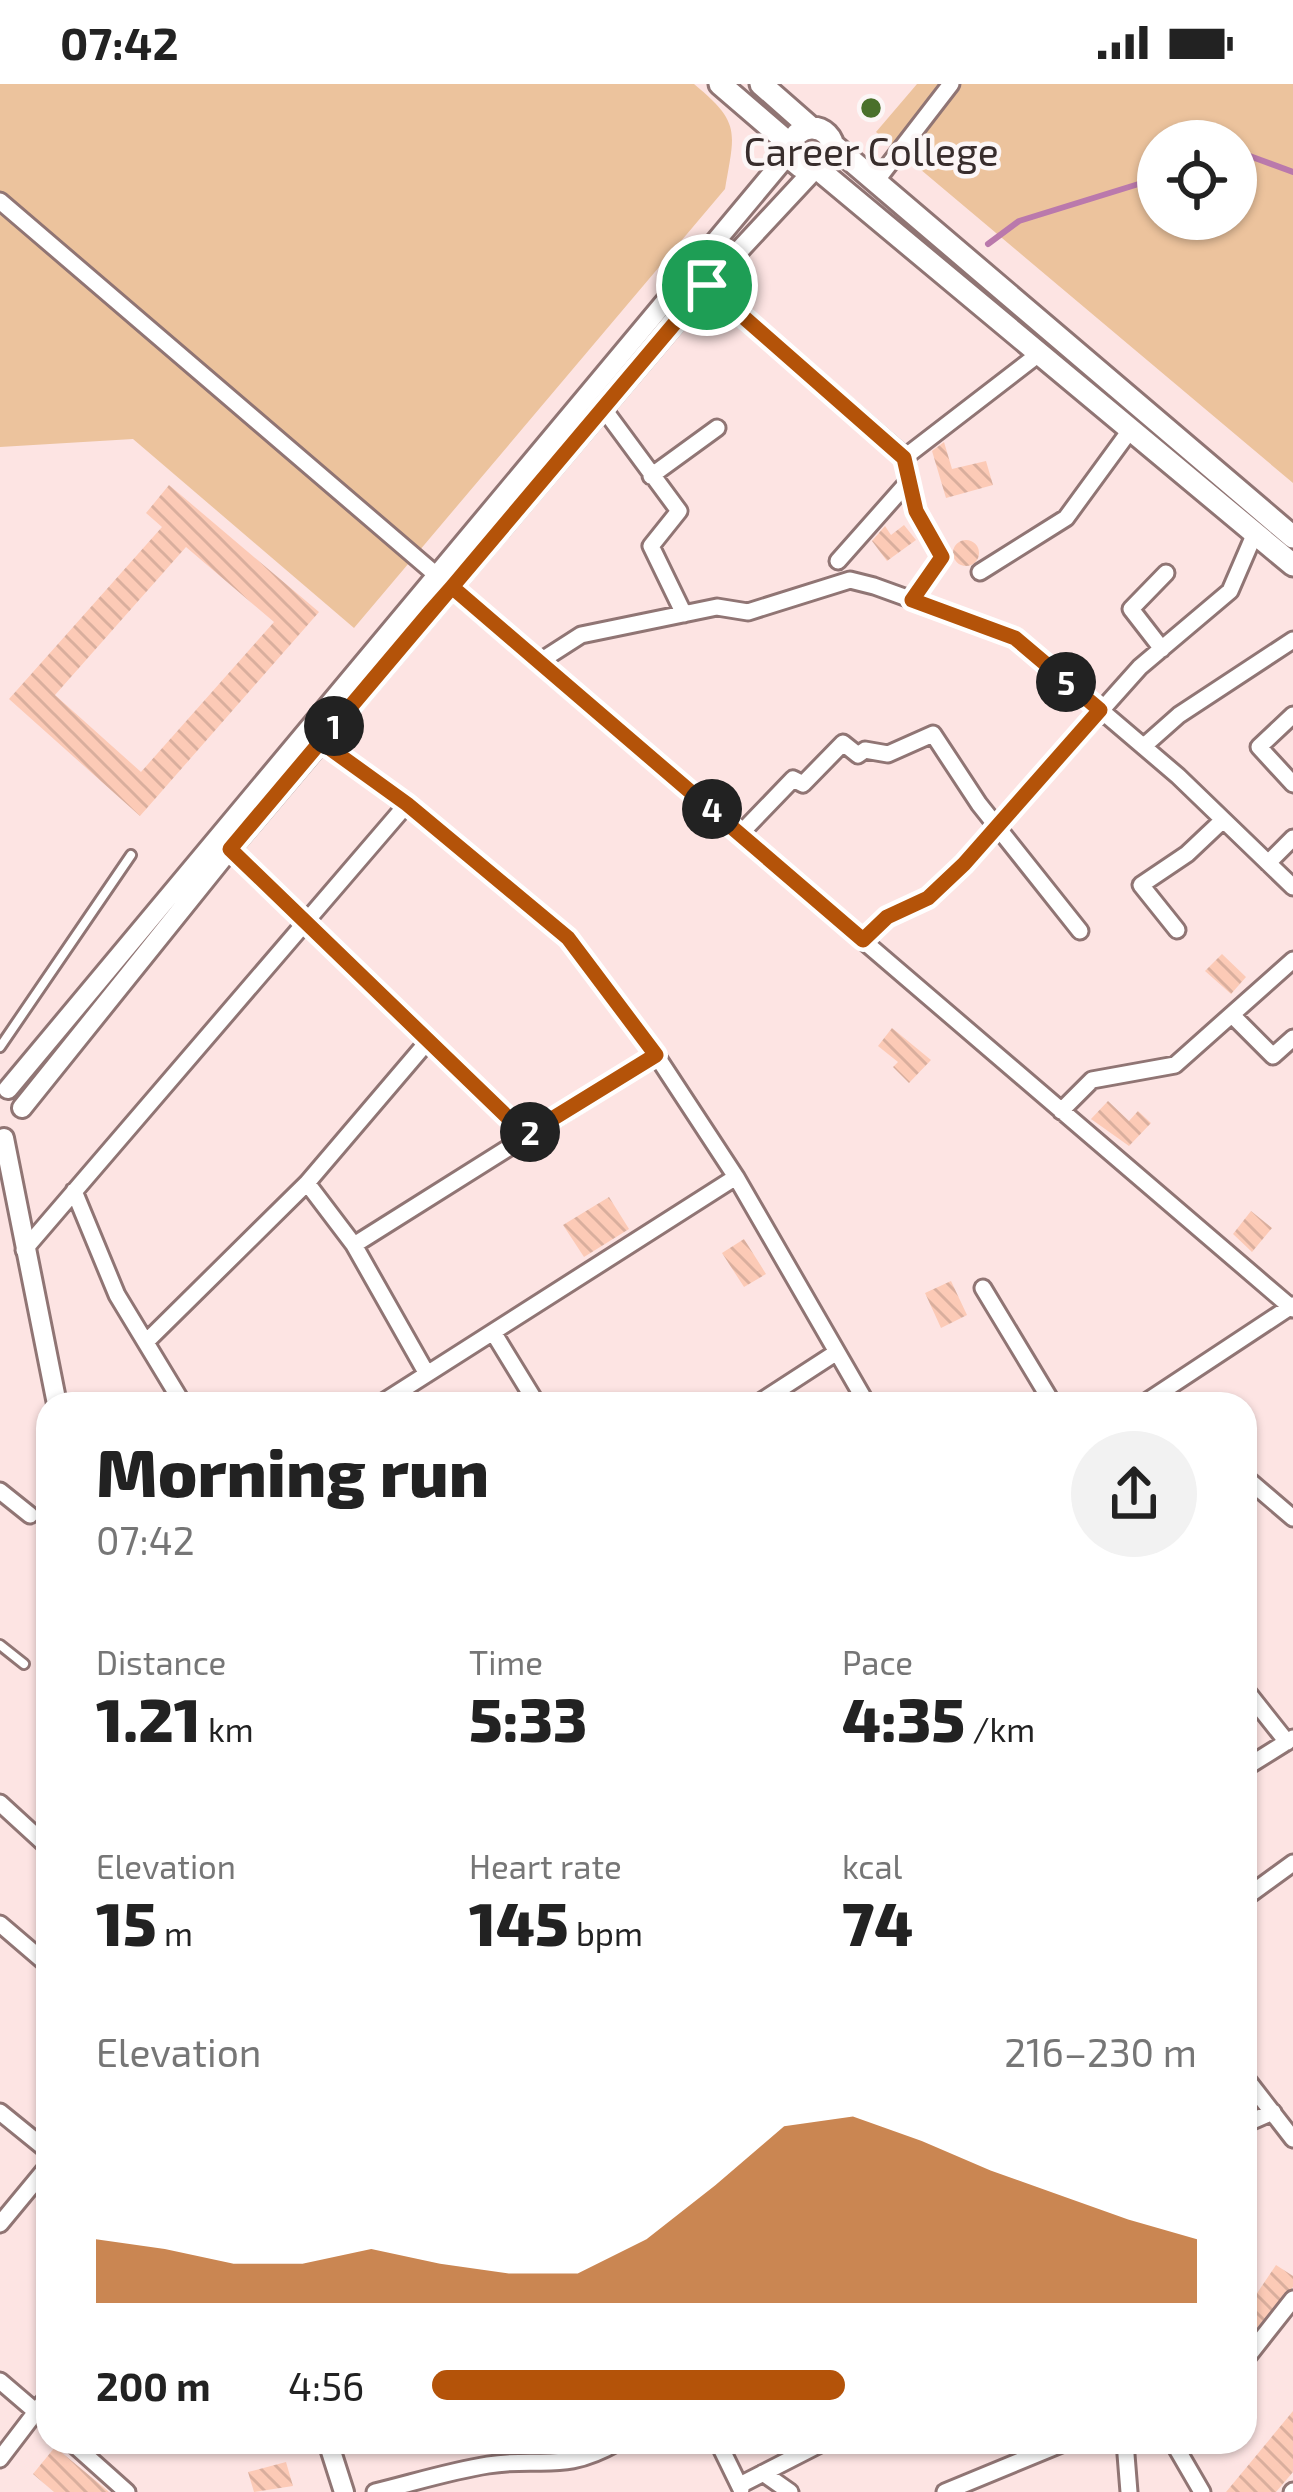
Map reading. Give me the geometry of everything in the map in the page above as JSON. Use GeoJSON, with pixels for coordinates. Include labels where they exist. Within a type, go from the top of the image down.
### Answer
{"type":"FeatureCollection","features":[{"type":"Feature","properties":{"kind":"main road"},"geometry":{"type":"LineString","coordinates":[[720,84],[792,149],[799,165],[816,170],[1293,565]]}},
{"type":"Feature","properties":{"kind":"main road"},"geometry":{"type":"LineString","coordinates":[[761,84],[811,128],[826,133],[833,145],[1293,537]]}},
{"type":"Feature","properties":{"kind":"main road"},"geometry":{"type":"LineString","coordinates":[[792,149],[796,135],[811,128]]}},
{"type":"Feature","properties":{"kind":"main road"},"geometry":{"type":"LineString","coordinates":[[816,170],[829,163],[833,145]]}},
{"type":"Feature","properties":{"kind":"street"},"geometry":{"type":"LineString","coordinates":[[877,180],[951,84]]}},
{"type":"Feature","properties":{"kind":"street"},"geometry":{"type":"LineString","coordinates":[[22,1108],[4,1088],[792,149]]}},
{"type":"Feature","properties":{"kind":"street"},"geometry":{"type":"LineString","coordinates":[[54,1392],[2,1138],[20,1125],[22,1108],[230,849],[707,285],[816,170]]}},
{"type":"Feature","properties":{"kind":"street"},"geometry":{"type":"LineString","coordinates":[[0,200],[1292,1307],[1167,1392]]}},
{"type":"Feature","properties":{"kind":"street"},"geometry":{"type":"LineString","coordinates":[[707,285],[904,458],[916,511],[942,557],[912,600]]}},
{"type":"Feature","properties":{"kind":"street"},"geometry":{"type":"LineString","coordinates":[[904,458],[1040,353]]}},
{"type":"Feature","properties":{"kind":"street"},"geometry":{"type":"LineString","coordinates":[[603,408],[679,511],[651,546],[684,614]]}},
{"type":"Feature","properties":{"kind":"street"},"geometry":{"type":"LineString","coordinates":[[651,476],[717,428]]}},
{"type":"Feature","properties":{"kind":"street"},"geometry":{"type":"LineString","coordinates":[[980,572],[1066,518],[1131,429]]}},
{"type":"Feature","properties":{"kind":"street"},"geometry":{"type":"LineString","coordinates":[[838,561],[908,482]]}},
{"type":"Feature","properties":{"kind":"street"},"geometry":{"type":"LineString","coordinates":[[863,940],[887,917],[928,898],[1000,826],[1100,710],[1230,591],[1256,533]]}},
{"type":"Feature","properties":{"kind":"street"},"geometry":{"type":"LineString","coordinates":[[1162,649],[1131,609],[1166,573]]}},
{"type":"Feature","properties":{"kind":"street"},"geometry":{"type":"LineString","coordinates":[[539,662],[581,635],[717,607],[748,612],[850,580],[1015,638],[1144,746],[1293,887]]}},
{"type":"Feature","properties":{"kind":"street"},"geometry":{"type":"LineString","coordinates":[[1144,746],[1179,715],[1293,640]]}},
{"type":"Feature","properties":{"kind":"street"},"geometry":{"type":"LineString","coordinates":[[1293,715],[1259,746],[1293,784]]}},
{"type":"Feature","properties":{"kind":"street"},"geometry":{"type":"LineString","coordinates":[[741,833],[793,779],[803,784],[843,743],[858,755],[865,750],[888,754],[930,734],[1080,931]]}},
{"type":"Feature","properties":{"kind":"street"},"geometry":{"type":"LineString","coordinates":[[321,742],[407,804],[568,938],[656,1055],[736,1177],[860,1392]]}},
{"type":"Feature","properties":{"kind":"street"},"geometry":{"type":"LineString","coordinates":[[24,1250],[407,804]]}},
{"type":"Feature","properties":{"kind":"street"},"geometry":{"type":"LineString","coordinates":[[1177,930],[1141,885],[1187,854],[1223,820]]}},
{"type":"Feature","properties":{"kind":"street"},"geometry":{"type":"LineString","coordinates":[[1268,863],[1293,838]]}},
{"type":"Feature","properties":{"kind":"street"},"geometry":{"type":"LineString","coordinates":[[230,849],[526,1135]]}},
{"type":"Feature","properties":{"kind":"street"},"geometry":{"type":"LineString","coordinates":[[1061,1111],[1092,1080],[1175,1065],[1233,1016],[1281,965],[1293,960]]}},
{"type":"Feature","properties":{"kind":"street"},"geometry":{"type":"LineString","coordinates":[[1233,1016],[1274,1056],[1293,1038]]}},
{"type":"Feature","properties":{"kind":"street"},"geometry":{"type":"LineString","coordinates":[[146,1342],[307,1183],[428,1041]]}},
{"type":"Feature","properties":{"kind":"street"},"geometry":{"type":"LineString","coordinates":[[355,1245],[656,1055]]}},
{"type":"Feature","properties":{"kind":"street"},"geometry":{"type":"LineString","coordinates":[[399,1392],[736,1177]]}},
{"type":"Feature","properties":{"kind":"street"},"geometry":{"type":"LineString","coordinates":[[307,1183],[355,1245],[427,1374]]}},
{"type":"Feature","properties":{"kind":"street"},"geometry":{"type":"LineString","coordinates":[[74,1191],[117,1295],[176,1392]]}},
{"type":"Feature","properties":{"kind":"street"},"geometry":{"type":"LineString","coordinates":[[983,1288],[1046,1392]]}},
{"type":"Feature","properties":{"kind":"street"},"geometry":{"type":"LineString","coordinates":[[493,1333],[530,1392]]}},
{"type":"Feature","properties":{"kind":"street"},"geometry":{"type":"LineString","coordinates":[[775,1392],[837,1352]]}},
{"type":"Feature","properties":{"kind":"street"},"geometry":{"type":"LineString","coordinates":[[1257,1487],[1293,1518]]}},
{"type":"Feature","properties":{"kind":"street"},"geometry":{"type":"LineString","coordinates":[[0,1491],[30,1515]]}},
{"type":"Feature","properties":{"kind":"street"},"geometry":{"type":"LineString","coordinates":[[1257,1703],[1290,1740],[1257,1761]]}},
{"type":"Feature","properties":{"kind":"street"},"geometry":{"type":"LineString","coordinates":[[0,1803],[36,1830]]}},
{"type":"Feature","properties":{"kind":"street"},"geometry":{"type":"LineString","coordinates":[[1257,1889],[1293,1863]]}},
{"type":"Feature","properties":{"kind":"street"},"geometry":{"type":"LineString","coordinates":[[0,1924],[36,1956]]}},
{"type":"Feature","properties":{"kind":"street"},"geometry":{"type":"LineString","coordinates":[[1257,2092],[1292,2138]]}},
{"type":"Feature","properties":{"kind":"street"},"geometry":{"type":"LineString","coordinates":[[0,2112],[36,2141]]}},
{"type":"Feature","properties":{"kind":"street"},"geometry":{"type":"LineString","coordinates":[[1257,2119],[1273,2112]]}},
{"type":"Feature","properties":{"kind":"street"},"geometry":{"type":"LineString","coordinates":[[0,2224],[36,2180]]}},
{"type":"Feature","properties":{"kind":"street"},"geometry":{"type":"LineString","coordinates":[[1257,2345],[1293,2299]]}},
{"type":"Feature","properties":{"kind":"street"},"geometry":{"type":"LineString","coordinates":[[0,2380],[36,2411]]}},
{"type":"Feature","properties":{"kind":"street"},"geometry":{"type":"LineString","coordinates":[[0,2458],[36,2422]]}},
{"type":"Feature","properties":{"kind":"street"},"geometry":{"type":"LineString","coordinates":[[84,2454],[127,2492]]}},
{"type":"Feature","properties":{"kind":"street"},"geometry":{"type":"LineString","coordinates":[[332,2454],[344,2492]]}},
{"type":"Feature","properties":{"kind":"street"},"geometry":{"type":"LineString","coordinates":[[375,2492],[492,2464],[554,2466],[598,2454]]}},
{"type":"Feature","properties":{"kind":"street"},"geometry":{"type":"LineString","coordinates":[[724,2454],[741,2488],[800,2454]]}},
{"type":"Feature","properties":{"kind":"street"},"geometry":{"type":"LineString","coordinates":[[945,2492],[1037,2454]]}},
{"type":"Feature","properties":{"kind":"street"},"geometry":{"type":"LineString","coordinates":[[1126,2454],[1129,2492]]}},
{"type":"Feature","properties":{"kind":"street"},"geometry":{"type":"LineString","coordinates":[[1180,2454],[1202,2492]]}},
{"type":"Feature","properties":{"kind":"street"},"geometry":{"type":"LineString","coordinates":[[763,2473],[790,2492]]}},
{"type":"Feature","properties":{"kind":"lane"},"geometry":{"type":"LineString","coordinates":[[0,1047],[131,855]]}},
{"type":"Feature","properties":{"kind":"lane"},"geometry":{"type":"LineString","coordinates":[[0,1645],[24,1664]]}},
{"type":"Feature","properties":{"kind":"shaded area"},"geometry":{"type":"Polygon","coordinates":[[[0,84],[694,84],[727,119],[731,154],[725,189],[354,628],[133,439],[0,447],[0,84]]]}},
{"type":"Feature","properties":{"kind":"shaded area"},"geometry":{"type":"Polygon","coordinates":[[[917,84],[1293,84],[1293,483],[876,132],[917,84]]]}},
{"type":"Feature","properties":{"kind":"building"},"geometry":{"type":"Polygon","coordinates":[[[944,442],[952,469],[986,461],[993,485],[946,498],[932,451],[944,442]]]}},
{"type":"Feature","properties":{"kind":"building"},"geometry":{"type":"Polygon","coordinates":[[[169,485],[319,612],[140,816],[9,699],[162,527],[146,513],[169,485]],[[186,547],[55,695],[141,772],[274,622],[186,547]]]}},
{"type":"Feature","properties":{"kind":"building"},"geometry":{"type":"Polygon","coordinates":[[[904,525],[916,540],[887,561],[872,541],[885,526],[891,535],[904,525]]]}},
{"type":"Feature","properties":{"kind":"building"},"geometry":{"type":"Polygon","coordinates":[[[966,540],[979,553],[966,566],[953,553],[966,540]]]}},
{"type":"Feature","properties":{"kind":"building"},"geometry":{"type":"Polygon","coordinates":[[[1222,954],[1246,977],[1231,994],[1205,971],[1222,954]]]}},
{"type":"Feature","properties":{"kind":"building"},"geometry":{"type":"Polygon","coordinates":[[[892,1028],[931,1060],[909,1083],[893,1067],[898,1062],[878,1046],[892,1028]]]}},
{"type":"Feature","properties":{"kind":"building"},"geometry":{"type":"Polygon","coordinates":[[[1108,1101],[1129,1121],[1138,1111],[1151,1123],[1129,1146],[1091,1119],[1108,1101]]]}},
{"type":"Feature","properties":{"kind":"building"},"geometry":{"type":"Polygon","coordinates":[[[609,1197],[629,1229],[584,1257],[563,1225],[609,1197]]]}},
{"type":"Feature","properties":{"kind":"building"},"geometry":{"type":"Polygon","coordinates":[[[1251,1211],[1272,1228],[1252,1252],[1233,1234],[1251,1211]]]}},
{"type":"Feature","properties":{"kind":"building"},"geometry":{"type":"Polygon","coordinates":[[[744,1239],[766,1274],[744,1287],[722,1253],[744,1239]]]}},
{"type":"Feature","properties":{"kind":"building"},"geometry":{"type":"Polygon","coordinates":[[[951,1281],[967,1315],[941,1328],[925,1293],[951,1281]]]}},
{"type":"Feature","properties":{"kind":"building"},"geometry":{"type":"Polygon","coordinates":[[[1276,2265],[1293,2276],[1293,2287],[1257,2328],[1257,2293],[1276,2265]]]}},
{"type":"Feature","properties":{"kind":"building"},"geometry":{"type":"Polygon","coordinates":[[[1293,2411],[1293,2472],[1276,2492],[1226,2492],[1293,2411]]]}},
{"type":"Feature","properties":{"kind":"building"},"geometry":{"type":"Polygon","coordinates":[[[49,2454],[63,2454],[109,2492],[54,2492],[33,2474],[49,2454]]]}},
{"type":"Feature","properties":{"kind":"building"},"geometry":{"type":"Polygon","coordinates":[[[286,2462],[293,2486],[254,2492],[248,2472],[286,2462]]]}},
{"type":"Feature","properties":{"kind":"waterway"},"geometry":{"type":"LineString","coordinates":[[1257,159],[1293,172]]}},
{"type":"Feature","properties":{"kind":"waterway"},"geometry":{"type":"LineString","coordinates":[[988,244],[1019,221],[1137,184]]}},
{"type":"Feature","properties":{"kind":"place","name":"Career College"},"geometry":{"type":"Point","coordinates":[871,108]}},
{"type":"Feature","properties":{"kind":"route"},"geometry":{"type":"LineString","coordinates":[[707,285],[904,458],[916,511],[942,557],[912,600],[1015,638],[1100,710],[964,864],[928,898],[887,917],[863,940],[452,587],[321,742],[407,804],[568,938],[656,1055],[526,1135],[230,849],[707,285]]}}]}
